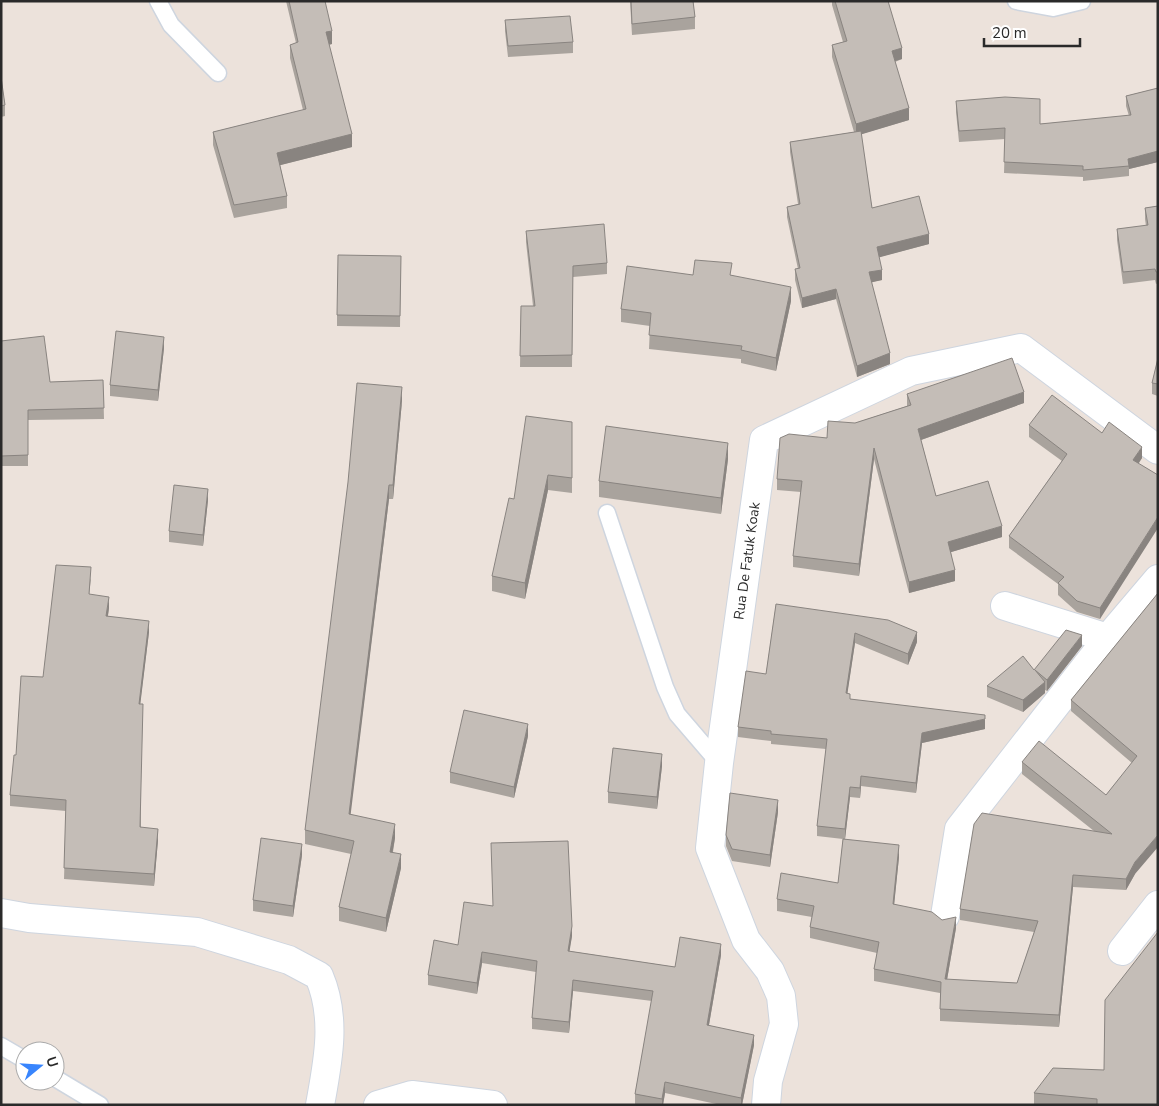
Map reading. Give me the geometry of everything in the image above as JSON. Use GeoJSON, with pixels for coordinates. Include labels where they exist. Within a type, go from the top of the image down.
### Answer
{"type":"FeatureCollection","features":[{"type":"Feature","properties":{"kind":"street","name":"Rua De Fatuk Koak"},"geometry":{"type":"LineString","coordinates":[[766,1105],[768,1081],[784,1024],[781,996],[770,971],[746,940],[710,848],[719,763],[764,440],[911,371],[1021,348],[1158,450]]}},
{"type":"Feature","properties":{"kind":"street"},"geometry":{"type":"LineString","coordinates":[[945,916],[959,829],[1108,638],[1158,580]]}},
{"type":"Feature","properties":{"kind":"street"},"geometry":{"type":"LineString","coordinates":[[1005,606],[1108,638]]}},
{"type":"Feature","properties":{"kind":"street"},"geometry":{"type":"LineString","coordinates":[[1122,951],[1158,906]]}},
{"type":"Feature","properties":{"kind":"street"},"geometry":{"type":"LineString","coordinates":[[1,913],[29,918],[197,932],[289,960],[320,976],[328,995],[330,1046],[320,1105]]}},
{"type":"Feature","properties":{"kind":"street"},"geometry":{"type":"LineString","coordinates":[[378,1105],[412,1096],[493,1105]]}},
{"type":"Feature","properties":{"kind":"lane"},"geometry":{"type":"LineString","coordinates":[[158,1],[171,26],[218,73]]}},
{"type":"Feature","properties":{"kind":"lane"},"geometry":{"type":"LineString","coordinates":[[1016,1],[1053,8],[1082,1]]}},
{"type":"Feature","properties":{"kind":"lane"},"geometry":{"type":"LineString","coordinates":[[607,513],[665,687],[677,714],[719,763]]}},
{"type":"Feature","properties":{"kind":"lane"},"geometry":{"type":"LineString","coordinates":[[1,1046],[15,1054]]}},
{"type":"Feature","properties":{"kind":"lane"},"geometry":{"type":"LineString","coordinates":[[65,1084],[100,1105]]}},
{"type":"Feature","properties":{"kind":"building"},"geometry":{"type":"Polygon","coordinates":[[[289,1],[325,1],[332,31],[326,32],[352,134],[277,153],[287,196],[234,205],[213,132],[306,109],[290,45],[298,42],[289,1]]]}},
{"type":"Feature","properties":{"kind":"building"},"geometry":{"type":"Polygon","coordinates":[[[631,1],[693,1],[695,17],[632,24],[631,1]]]}},
{"type":"Feature","properties":{"kind":"building"},"geometry":{"type":"Polygon","coordinates":[[[835,1],[888,1],[902,48],[892,51],[909,108],[856,124],[832,45],[847,41],[835,1]]]}},
{"type":"Feature","properties":{"kind":"building"},"geometry":{"type":"Polygon","coordinates":[[[570,16],[573,42],[508,46],[505,20],[570,16]]]}},
{"type":"Feature","properties":{"kind":"building"},"geometry":{"type":"Polygon","coordinates":[[[1,77],[5,105],[1,106],[1,77]]]}},
{"type":"Feature","properties":{"kind":"building"},"geometry":{"type":"Polygon","coordinates":[[[1158,88],[1158,151],[1128,159],[1129,166],[1083,170],[1083,166],[1004,162],[1005,128],[959,131],[956,101],[1005,97],[1040,99],[1040,124],[1131,115],[1126,96],[1158,88]]]}},
{"type":"Feature","properties":{"kind":"building"},"geometry":{"type":"Polygon","coordinates":[[[861,131],[872,208],[919,196],[929,234],[877,247],[882,270],[869,272],[890,353],[857,366],[836,289],[802,298],[795,269],[800,268],[787,207],[800,204],[790,142],[861,131]]]}},
{"type":"Feature","properties":{"kind":"building"},"geometry":{"type":"Polygon","coordinates":[[[1158,206],[1158,272],[1155,269],[1123,272],[1117,229],[1148,225],[1145,208],[1158,206]]]}},
{"type":"Feature","properties":{"kind":"building"},"geometry":{"type":"Polygon","coordinates":[[[604,224],[607,263],[573,266],[572,355],[520,356],[521,306],[535,306],[526,231],[604,224]]]}},
{"type":"Feature","properties":{"kind":"building"},"geometry":{"type":"Polygon","coordinates":[[[338,255],[401,256],[400,316],[337,315],[338,255]]]}},
{"type":"Feature","properties":{"kind":"building"},"geometry":{"type":"Polygon","coordinates":[[[695,260],[732,263],[730,275],[791,287],[776,358],[741,350],[742,346],[649,335],[651,313],[621,309],[627,266],[693,275],[695,260]]]}},
{"type":"Feature","properties":{"kind":"building"},"geometry":{"type":"Polygon","coordinates":[[[116,331],[164,337],[158,390],[110,385],[116,331]]]}},
{"type":"Feature","properties":{"kind":"building"},"geometry":{"type":"Polygon","coordinates":[[[44,336],[50,382],[103,380],[104,408],[28,410],[28,455],[1,456],[1,341],[44,336]]]}},
{"type":"Feature","properties":{"kind":"building"},"geometry":{"type":"Polygon","coordinates":[[[1012,358],[1024,392],[918,429],[936,496],[988,481],[1002,526],[948,542],[955,570],[909,582],[874,448],[859,564],[793,556],[802,481],[777,479],[780,438],[789,434],[827,438],[828,421],[855,423],[911,405],[907,394],[1012,358]]]}},
{"type":"Feature","properties":{"kind":"building"},"geometry":{"type":"Polygon","coordinates":[[[1158,358],[1158,384],[1152,383],[1158,358]]]}},
{"type":"Feature","properties":{"kind":"building"},"geometry":{"type":"Polygon","coordinates":[[[357,383],[402,387],[393,485],[389,485],[349,814],[395,824],[390,852],[401,854],[386,918],[339,907],[354,841],[305,830],[348,482],[357,383]]]}},
{"type":"Feature","properties":{"kind":"building"},"geometry":{"type":"Polygon","coordinates":[[[1052,395],[1102,433],[1109,422],[1142,447],[1133,460],[1158,475],[1158,517],[1100,608],[1077,601],[1058,583],[1064,577],[1009,536],[1067,454],[1029,425],[1052,395]]]}},
{"type":"Feature","properties":{"kind":"building"},"geometry":{"type":"Polygon","coordinates":[[[526,416],[572,422],[572,478],[548,475],[525,583],[492,576],[509,498],[514,499],[526,416]]]}},
{"type":"Feature","properties":{"kind":"building"},"geometry":{"type":"Polygon","coordinates":[[[606,426],[728,443],[721,498],[599,481],[606,426]]]}},
{"type":"Feature","properties":{"kind":"building"},"geometry":{"type":"Polygon","coordinates":[[[174,485],[208,489],[203,535],[169,531],[174,485]]]}},
{"type":"Feature","properties":{"kind":"building"},"geometry":{"type":"Polygon","coordinates":[[[56,565],[91,567],[89,594],[109,597],[106,616],[149,621],[139,704],[143,704],[140,827],[158,829],[154,874],[64,868],[66,800],[10,795],[14,755],[16,755],[21,676],[43,677],[56,565]]]}},
{"type":"Feature","properties":{"kind":"building"},"geometry":{"type":"Polygon","coordinates":[[[1158,593],[1158,835],[1135,862],[1126,879],[1073,875],[1059,1015],[940,1009],[941,982],[874,969],[879,942],[810,927],[814,906],[777,899],[781,873],[838,883],[843,839],[899,845],[893,904],[932,912],[942,920],[956,917],[945,979],[1017,983],[1038,921],[960,909],[974,824],[982,813],[1112,834],[1022,762],[1039,741],[1106,795],[1137,756],[1071,700],[1158,593]]]}},
{"type":"Feature","properties":{"kind":"building"},"geometry":{"type":"Polygon","coordinates":[[[776,604],[888,620],[917,632],[908,654],[855,633],[846,693],[850,694],[850,699],[985,715],[985,719],[922,733],[916,783],[861,776],[860,788],[850,787],[845,829],[817,826],[827,739],[771,734],[771,731],[738,727],[746,671],[766,674],[776,604]]]}},
{"type":"Feature","properties":{"kind":"building"},"geometry":{"type":"Polygon","coordinates":[[[1066,630],[1082,635],[1047,680],[1035,670],[1045,682],[1023,700],[987,686],[1023,656],[1034,670],[1066,630]]]}},
{"type":"Feature","properties":{"kind":"building"},"geometry":{"type":"Polygon","coordinates":[[[464,710],[528,724],[514,787],[450,772],[464,710]]]}},
{"type":"Feature","properties":{"kind":"building"},"geometry":{"type":"Polygon","coordinates":[[[613,748],[662,754],[657,797],[608,792],[613,748]]]}},
{"type":"Feature","properties":{"kind":"building"},"geometry":{"type":"Polygon","coordinates":[[[730,793],[778,800],[770,855],[732,849],[726,835],[730,793]]]}},
{"type":"Feature","properties":{"kind":"building"},"geometry":{"type":"Polygon","coordinates":[[[261,838],[302,844],[293,906],[253,900],[261,838]]]}},
{"type":"Feature","properties":{"kind":"building"},"geometry":{"type":"Polygon","coordinates":[[[568,841],[572,926],[568,951],[675,967],[680,937],[721,944],[707,1025],[754,1035],[741,1098],[665,1082],[662,1099],[635,1094],[653,991],[573,980],[569,1022],[532,1018],[537,961],[482,952],[477,983],[428,975],[434,940],[458,945],[464,902],[493,906],[491,843],[568,841]]]}},
{"type":"Feature","properties":{"kind":"building"},"geometry":{"type":"Polygon","coordinates":[[[1158,932],[1158,1105],[1097,1105],[1097,1099],[1034,1093],[1053,1068],[1104,1070],[1105,1000],[1158,932]]]}}]}
